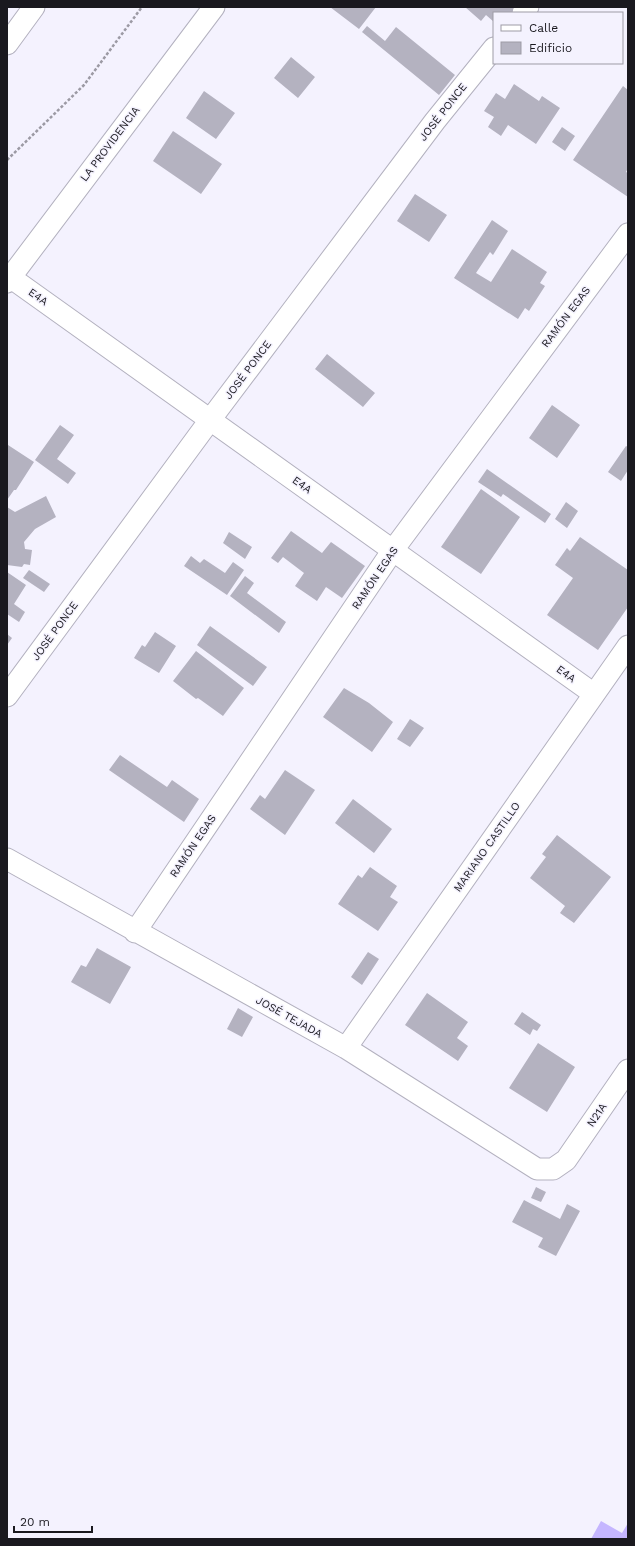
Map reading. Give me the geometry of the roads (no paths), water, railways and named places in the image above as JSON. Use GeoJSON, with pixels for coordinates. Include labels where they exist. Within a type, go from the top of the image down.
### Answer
{"type":"FeatureCollection","features":[{"type":"Feature","properties":{"kind":"street"},"geometry":{"type":"LineString","coordinates":[[7,44],[34,7]]}},
{"type":"Feature","properties":{"kind":"street","name":"LA PROVIDENCIA"},"geometry":{"type":"LineString","coordinates":[[9,279],[214,7]]}},
{"type":"Feature","properties":{"kind":"street","name":"JOSÉ PONCE"},"geometry":{"type":"LineString","coordinates":[[7,696],[210,420],[435,120],[493,49]]}},
{"type":"Feature","properties":{"kind":"street","name":"RAMÓN EGAS"},"geometry":{"type":"LineString","coordinates":[[136,932],[393,550],[628,234]]}},
{"type":"Feature","properties":{"kind":"street","name":"E4A"},"geometry":{"type":"LineString","coordinates":[[9,279],[210,420],[594,694]]}},
{"type":"Feature","properties":{"kind":"street","name":"MARIANO CASTILLO"},"geometry":{"type":"LineString","coordinates":[[346,1048],[628,646]]}},
{"type":"Feature","properties":{"kind":"street","name":"JOSÉ TEJADA"},"geometry":{"type":"LineString","coordinates":[[7,859],[346,1048],[537,1169],[553,1170],[566,1160]]}},
{"type":"Feature","properties":{"kind":"street","name":"N21A"},"geometry":{"type":"LineString","coordinates":[[566,1160],[628,1070]]}}]}
